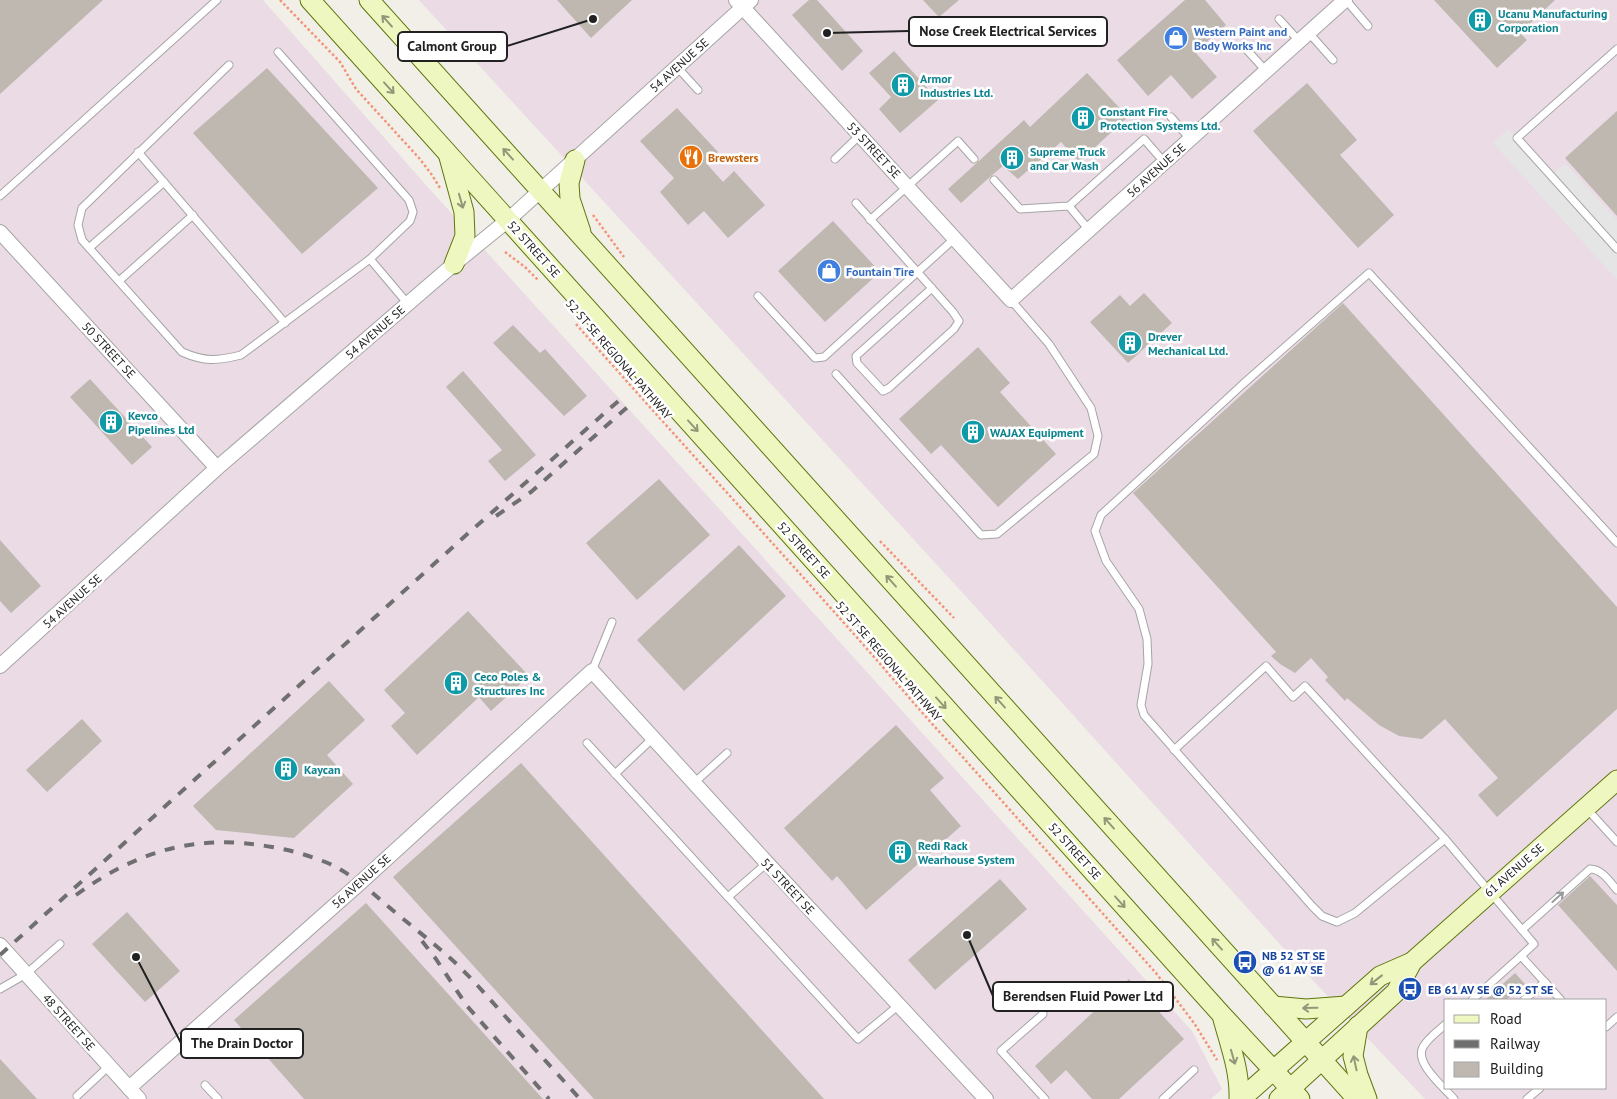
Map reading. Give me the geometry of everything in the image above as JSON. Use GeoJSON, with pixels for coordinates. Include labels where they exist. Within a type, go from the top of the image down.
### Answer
{"type":"FeatureCollection","features":[{"type":"Feature","properties":{"kind":"main road","name":"52 STREET SE"},"geometry":{"type":"LineString","coordinates":[[310,0],[1273,1070],[1290,1096]]}},
{"type":"Feature","properties":{"kind":"main road"},"geometry":{"type":"LineString","coordinates":[[368,0],[1357,1099]]}},
{"type":"Feature","properties":{"kind":"main road"},"geometry":{"type":"LineString","coordinates":[[448,154],[464,212],[465,236],[454,264]]}},
{"type":"Feature","properties":{"kind":"main road"},"geometry":{"type":"LineString","coordinates":[[574,160],[569,183],[570,199],[583,238]]}},
{"type":"Feature","properties":{"kind":"main road","name":"61 AVENUE SE"},"geometry":{"type":"LineString","coordinates":[[1240,1099],[1380,976],[1412,962],[1617,780]]}},
{"type":"Feature","properties":{"kind":"main road","name":"61 AVENUE SE"},"geometry":{"type":"LineString","coordinates":[[1290,1096],[1321,1059],[1396,992],[1412,962]]}},
{"type":"Feature","properties":{"kind":"main road"},"geometry":{"type":"LineString","coordinates":[[1273,1006],[1306,1009],[1346,1006]]}},
{"type":"Feature","properties":{"kind":"main road"},"geometry":{"type":"LineString","coordinates":[[1222,1015],[1237,1070],[1240,1099]]}},
{"type":"Feature","properties":{"kind":"main road"},"geometry":{"type":"LineString","coordinates":[[1358,1026],[1353,1056],[1367,1099]]}},
{"type":"Feature","properties":{"kind":"street","name":"56 AVENUE SE"},"geometry":{"type":"LineString","coordinates":[[1011,300],[1346,0]]}},
{"type":"Feature","properties":{"kind":"street","name":"54 AVENUE SE"},"geometry":{"type":"LineString","coordinates":[[0,666],[217,468],[454,264],[508,220],[678,67],[743,2]]}},
{"type":"Feature","properties":{"kind":"street","name":"53 STREET SE"},"geometry":{"type":"LineString","coordinates":[[743,2],[860,135],[1011,300]]}},
{"type":"Feature","properties":{"kind":"street","name":"50 STREET SE"},"geometry":{"type":"LineString","coordinates":[[0,232],[217,468]]}},
{"type":"Feature","properties":{"kind":"street","name":"56 AVENUE SE"},"geometry":{"type":"LineString","coordinates":[[129,1088],[361,882],[592,671]]}},
{"type":"Feature","properties":{"kind":"street","name":"51 STREET SE"},"geometry":{"type":"LineString","coordinates":[[592,671],[986,1099]]}},
{"type":"Feature","properties":{"kind":"street","name":"48 STREET SE"},"geometry":{"type":"LineString","coordinates":[[0,945],[139,1099]]}},
{"type":"Feature","properties":{"kind":"lane"},"geometry":{"type":"LineString","coordinates":[[0,196],[217,0]]}},
{"type":"Feature","properties":{"kind":"lane"},"geometry":{"type":"LineString","coordinates":[[1346,0],[1368,26]]}},
{"type":"Feature","properties":{"kind":"lane"},"geometry":{"type":"LineString","coordinates":[[1279,18],[1333,60]]}},
{"type":"Feature","properties":{"kind":"lane"},"geometry":{"type":"LineString","coordinates":[[1617,49],[1517,138],[1617,249]]}},
{"type":"Feature","properties":{"kind":"lane"},"geometry":{"type":"LineString","coordinates":[[1247,50],[1266,71]]}},
{"type":"Feature","properties":{"kind":"lane"},"geometry":{"type":"LineString","coordinates":[[229,65],[82,208],[78,224],[82,240],[89,248],[182,352],[198,359],[224,359],[241,355],[370,259],[410,221],[413,212],[409,200],[278,52]]}},
{"type":"Feature","properties":{"kind":"lane"},"geometry":{"type":"LineString","coordinates":[[678,67],[698,90]]}},
{"type":"Feature","properties":{"kind":"lane"},"geometry":{"type":"LineString","coordinates":[[1171,117],[1190,140]]}},
{"type":"Feature","properties":{"kind":"lane"},"geometry":{"type":"LineString","coordinates":[[835,159],[860,135]]}},
{"type":"Feature","properties":{"kind":"lane"},"geometry":{"type":"LineString","coordinates":[[994,180],[1020,209],[1068,206],[1144,139],[1164,162]]}},
{"type":"Feature","properties":{"kind":"lane"},"geometry":{"type":"LineString","coordinates":[[870,220],[958,141],[974,159]]}},
{"type":"Feature","properties":{"kind":"lane"},"geometry":{"type":"LineString","coordinates":[[138,152],[285,323]]}},
{"type":"Feature","properties":{"kind":"lane"},"geometry":{"type":"LineString","coordinates":[[89,248],[164,182]]}},
{"type":"Feature","properties":{"kind":"lane"},"geometry":{"type":"LineString","coordinates":[[856,203],[932,288],[959,321],[954,329],[884,391],[858,363],[856,356],[932,288]]}},
{"type":"Feature","properties":{"kind":"lane"},"geometry":{"type":"LineString","coordinates":[[1068,206],[1089,230]]}},
{"type":"Feature","properties":{"kind":"lane"},"geometry":{"type":"LineString","coordinates":[[119,281],[192,215]]}},
{"type":"Feature","properties":{"kind":"lane"},"geometry":{"type":"LineString","coordinates":[[758,296],[815,358],[824,357],[954,238]]}},
{"type":"Feature","properties":{"kind":"lane"},"geometry":{"type":"LineString","coordinates":[[370,259],[408,304]]}},
{"type":"Feature","properties":{"kind":"lane"},"geometry":{"type":"LineString","coordinates":[[1445,839],[1355,913],[1337,922],[1322,916],[1144,715],[1141,704],[1148,664],[1147,638],[1139,609],[1106,561],[1094,531],[1101,515],[1243,384],[1369,273],[1617,543]]}},
{"type":"Feature","properties":{"kind":"lane"},"geometry":{"type":"LineString","coordinates":[[836,374],[980,535],[997,534],[1094,454],[1098,436],[1091,408],[1049,344],[1011,300]]}},
{"type":"Feature","properties":{"kind":"lane"},"geometry":{"type":"LineString","coordinates":[[592,671],[612,622]]}},
{"type":"Feature","properties":{"kind":"lane"},"geometry":{"type":"LineString","coordinates":[[1174,750],[1266,666],[1293,697],[1306,686],[1491,891],[1534,944],[1473,999]]}},
{"type":"Feature","properties":{"kind":"lane"},"geometry":{"type":"LineString","coordinates":[[615,774],[654,738]]}},
{"type":"Feature","properties":{"kind":"lane"},"geometry":{"type":"LineString","coordinates":[[587,743],[858,1039],[899,1004]]}},
{"type":"Feature","properties":{"kind":"lane"},"geometry":{"type":"LineString","coordinates":[[694,783],[727,754]]}},
{"type":"Feature","properties":{"kind":"lane"},"geometry":{"type":"LineString","coordinates":[[1586,808],[1617,842]]}},
{"type":"Feature","properties":{"kind":"lane"},"geometry":{"type":"LineString","coordinates":[[728,897],[767,863]]}},
{"type":"Feature","properties":{"kind":"lane"},"geometry":{"type":"LineString","coordinates":[[1522,930],[1590,869],[1595,869],[1601,873],[1617,890]]}},
{"type":"Feature","properties":{"kind":"lane"},"geometry":{"type":"LineString","coordinates":[[0,989],[26,974],[60,944]]}},
{"type":"Feature","properties":{"kind":"lane"},"geometry":{"type":"LineString","coordinates":[[1521,956],[1560,999]]}},
{"type":"Feature","properties":{"kind":"lane"},"geometry":{"type":"LineString","coordinates":[[1525,999],[1544,982]]}},
{"type":"Feature","properties":{"kind":"lane"},"geometry":{"type":"LineString","coordinates":[[1043,1014],[1001,1051],[1045,1099]]}},
{"type":"Feature","properties":{"kind":"lane"},"geometry":{"type":"LineString","coordinates":[[1607,1026],[1617,1017]]}},
{"type":"Feature","properties":{"kind":"lane"},"geometry":{"type":"LineString","coordinates":[[1444,1026],[1426,1042],[1420,1055],[1425,1067],[1444,1088]]}},
{"type":"Feature","properties":{"kind":"lane"},"geometry":{"type":"LineString","coordinates":[[77,1096],[109,1066]]}},
{"type":"Feature","properties":{"kind":"lane"},"geometry":{"type":"LineString","coordinates":[[1162,1099],[1194,1070]]}},
{"type":"Feature","properties":{"kind":"lane"},"geometry":{"type":"LineString","coordinates":[[205,1085],[218,1099]]}},
{"type":"Feature","properties":{"kind":"lane"},"geometry":{"type":"LineString","coordinates":[[1445,1089],[1454,1099]]}},
{"type":"Feature","properties":{"kind":"lane"},"geometry":{"type":"LineString","coordinates":[[1527,1099],[1539,1089]]}},
{"type":"Feature","properties":{"kind":"path"},"geometry":{"type":"LineString","coordinates":[[280,0],[340,62],[356,88],[419,158],[443,193]]}},
{"type":"Feature","properties":{"kind":"path"},"geometry":{"type":"LineString","coordinates":[[590,211],[627,261]]}},
{"type":"Feature","properties":{"kind":"path"},"geometry":{"type":"LineString","coordinates":[[505,252],[525,267],[543,286]]}},
{"type":"Feature","properties":{"kind":"path","name":"52 ST SE REGIONAL PATHWAY"},"geometry":{"type":"LineString","coordinates":[[573,320],[673,434],[846,624],[928,720],[1156,973],[1194,1023],[1219,1063]]}},
{"type":"Feature","properties":{"kind":"path"},"geometry":{"type":"LineString","coordinates":[[878,539],[954,618]]}},
{"type":"Feature","properties":{"kind":"shaded area"},"geometry":{"type":"Polygon","coordinates":[[[0,0],[263,0],[425,184],[1192,1031],[1222,1089],[1211,1099],[0,1099],[0,0]]]}},
{"type":"Feature","properties":{"kind":"shaded area"},"geometry":{"type":"Polygon","coordinates":[[[419,0],[1617,0],[1617,1099],[1425,1099],[1306,973],[971,602],[419,0]]]}},
{"type":"Feature","properties":{"kind":"shaded area"},"geometry":{"type":"Polygon","coordinates":[[[1508,129],[1551,176],[1565,163],[1617,220],[1617,280],[1493,143],[1508,129]]]}},
{"type":"Feature","properties":{"kind":"building"},"geometry":{"type":"Polygon","coordinates":[[[0,0],[103,0],[0,94],[0,0]]]}},
{"type":"Feature","properties":{"kind":"building"},"geometry":{"type":"Polygon","coordinates":[[[557,0],[632,0],[591,38],[557,0]]]}},
{"type":"Feature","properties":{"kind":"building"},"geometry":{"type":"Polygon","coordinates":[[[809,0],[817,0],[863,51],[842,71],[792,15],[809,0]]]}},
{"type":"Feature","properties":{"kind":"building"},"geometry":{"type":"Polygon","coordinates":[[[923,0],[959,0],[939,17],[923,0]]]}},
{"type":"Feature","properties":{"kind":"building","name":"Western Paint and Body Works Inc"},"geometry":{"type":"Polygon","coordinates":[[[1185,0],[1205,0],[1226,25],[1195,52],[1217,77],[1192,99],[1171,75],[1148,96],[1117,60],[1185,0]]]}},
{"type":"Feature","properties":{"kind":"building","name":"Ucanu Manufacturing Corporation"},"geometry":{"type":"Polygon","coordinates":[[[1434,0],[1555,0],[1520,33],[1527,40],[1497,68],[1434,0]]]}},
{"type":"Feature","properties":{"kind":"building","name":"Armor Industries Ltd."},"geometry":{"type":"Polygon","coordinates":[[[894,51],[938,100],[900,133],[879,109],[891,97],[869,73],[894,51]]]}},
{"type":"Feature","properties":{"kind":"building"},"geometry":{"type":"Polygon","coordinates":[[[267,68],[378,188],[302,254],[193,133],[267,68]]]}},
{"type":"Feature","properties":{"kind":"building"},"geometry":{"type":"Polygon","coordinates":[[[1087,73],[1128,117],[1079,162],[1061,142],[1018,179],[1003,166],[961,203],[948,189],[1024,120],[1030,127],[1087,73]]]}},
{"type":"Feature","properties":{"kind":"building"},"geometry":{"type":"Polygon","coordinates":[[[1307,83],[1357,140],[1340,155],[1394,215],[1358,248],[1253,131],[1307,83]]]}},
{"type":"Feature","properties":{"kind":"building"},"geometry":{"type":"Polygon","coordinates":[[[677,108],[718,152],[706,163],[723,182],[734,171],[765,205],[728,238],[704,211],[688,225],[660,192],[674,178],[640,141],[677,108]]]}},
{"type":"Feature","properties":{"kind":"building"},"geometry":{"type":"Polygon","coordinates":[[[1617,111],[1617,216],[1565,158],[1617,111]]]}},
{"type":"Feature","properties":{"kind":"building","name":"Fountain Tire"},"geometry":{"type":"Polygon","coordinates":[[[833,221],[880,272],[825,322],[778,271],[833,221]]]}},
{"type":"Feature","properties":{"kind":"building","name":"Drever Mechanical Ltd."},"geometry":{"type":"Polygon","coordinates":[[[1144,293],[1172,323],[1128,363],[1090,322],[1120,295],[1130,306],[1144,293]]]}},
{"type":"Feature","properties":{"kind":"building"},"geometry":{"type":"Polygon","coordinates":[[[1343,303],[1617,607],[1617,709],[1497,817],[1478,795],[1498,778],[1445,719],[1422,739],[1399,736],[1379,725],[1347,698],[1345,701],[1325,680],[1328,677],[1311,658],[1295,673],[1280,664],[1271,656],[1276,652],[1133,493],[1343,303]]]}},
{"type":"Feature","properties":{"kind":"building"},"geometry":{"type":"Polygon","coordinates":[[[513,325],[540,353],[545,349],[587,396],[564,416],[493,343],[513,325]]]}},
{"type":"Feature","properties":{"kind":"building","name":"WAJAX Equipment"},"geometry":{"type":"Polygon","coordinates":[[[978,347],[1010,383],[1000,392],[1056,454],[998,507],[941,445],[931,454],[899,419],[978,347]]]}},
{"type":"Feature","properties":{"kind":"building"},"geometry":{"type":"Polygon","coordinates":[[[463,371],[536,455],[505,481],[488,461],[502,450],[446,387],[463,371]]]}},
{"type":"Feature","properties":{"kind":"building","name":"Kevco Pipelines Ltd"},"geometry":{"type":"Polygon","coordinates":[[[90,379],[152,447],[132,465],[70,397],[90,379]]]}},
{"type":"Feature","properties":{"kind":"building"},"geometry":{"type":"Polygon","coordinates":[[[659,479],[710,535],[637,600],[586,543],[659,479]]]}},
{"type":"Feature","properties":{"kind":"building"},"geometry":{"type":"Polygon","coordinates":[[[0,540],[41,586],[11,613],[0,601],[0,540]]]}},
{"type":"Feature","properties":{"kind":"building"},"geometry":{"type":"Polygon","coordinates":[[[739,545],[786,596],[684,691],[637,640],[739,545]]]}},
{"type":"Feature","properties":{"kind":"building","name":"Ceco Poles & Structures Inc"},"geometry":{"type":"Polygon","coordinates":[[[468,611],[529,676],[491,711],[479,697],[417,755],[391,726],[405,713],[384,690],[468,611]]]}},
{"type":"Feature","properties":{"kind":"building","name":"Kaycan"},"geometry":{"type":"Polygon","coordinates":[[[329,681],[365,720],[327,755],[353,784],[294,838],[216,830],[193,806],[329,681]]]}},
{"type":"Feature","properties":{"kind":"building"},"geometry":{"type":"Polygon","coordinates":[[[82,719],[102,741],[47,792],[26,770],[82,719]]]}},
{"type":"Feature","properties":{"kind":"building"},"geometry":{"type":"Polygon","coordinates":[[[896,725],[944,778],[930,790],[961,826],[866,910],[837,876],[832,881],[784,828],[896,725]]]}},
{"type":"Feature","properties":{"kind":"building"},"geometry":{"type":"Polygon","coordinates":[[[521,763],[824,1099],[594,1099],[393,877],[521,763]]]}},
{"type":"Feature","properties":{"kind":"building"},"geometry":{"type":"Polygon","coordinates":[[[1590,876],[1617,905],[1617,971],[1558,905],[1590,876]]]}},
{"type":"Feature","properties":{"kind":"building"},"geometry":{"type":"Polygon","coordinates":[[[1000,879],[1027,909],[935,990],[908,960],[1000,879]]]}},
{"type":"Feature","properties":{"kind":"building"},"geometry":{"type":"Polygon","coordinates":[[[366,903],[543,1099],[304,1099],[234,1020],[366,903]]]}},
{"type":"Feature","properties":{"kind":"building"},"geometry":{"type":"Polygon","coordinates":[[[127,912],[180,971],[145,1002],[92,944],[127,912]]]}},
{"type":"Feature","properties":{"kind":"building"},"geometry":{"type":"Polygon","coordinates":[[[1515,973],[1525,984],[1507,999],[1486,999],[1515,973]]]}},
{"type":"Feature","properties":{"kind":"building"},"geometry":{"type":"Polygon","coordinates":[[[1129,979],[1184,1039],[1119,1099],[1092,1099],[1066,1070],[1051,1084],[1035,1066],[1129,979]]]}},
{"type":"Feature","properties":{"kind":"building"},"geometry":{"type":"Polygon","coordinates":[[[0,1059],[37,1099],[0,1099],[0,1059]]]}},
{"type":"Feature","properties":{"kind":"railway"},"geometry":{"type":"LineString","coordinates":[[0,955],[464,537],[624,396]]}},
{"type":"Feature","properties":{"kind":"railway"},"geometry":{"type":"LineString","coordinates":[[496,516],[531,492],[631,404]]}},
{"type":"Feature","properties":{"kind":"railway"},"geometry":{"type":"LineString","coordinates":[[76,895],[122,867],[168,849],[193,844],[218,842],[244,843],[286,850],[323,861],[357,880],[449,957],[477,985],[580,1099]]}},
{"type":"Feature","properties":{"kind":"railway"},"geometry":{"type":"LineString","coordinates":[[422,941],[467,1006],[549,1099]]}},
{"type":"Feature","properties":{"kind":"place","name":"Calmont Group"},"geometry":{"type":"Point","coordinates":[593,19]}},
{"type":"Feature","properties":{"kind":"place","name":"Ucanu Manufacturing Corporation"},"geometry":{"type":"Point","coordinates":[1480,20]}},
{"type":"Feature","properties":{"kind":"place","name":"Nose Creek Electrical Services"},"geometry":{"type":"Point","coordinates":[827,33]}},
{"type":"Feature","properties":{"kind":"place","name":"Western Paint and Body Works Inc"},"geometry":{"type":"Point","coordinates":[1176,38]}},
{"type":"Feature","properties":{"kind":"place","name":"Armor Industries Ltd."},"geometry":{"type":"Point","coordinates":[903,85]}},
{"type":"Feature","properties":{"kind":"place","name":"Constant Fire Protection Systems Ltd."},"geometry":{"type":"Point","coordinates":[1083,118]}},
{"type":"Feature","properties":{"kind":"place","name":"Brewsters"},"geometry":{"type":"Point","coordinates":[691,157]}},
{"type":"Feature","properties":{"kind":"place","name":"Supreme Truck and Car Wash"},"geometry":{"type":"Point","coordinates":[1012,158]}},
{"type":"Feature","properties":{"kind":"place","name":"Fountain Tire"},"geometry":{"type":"Point","coordinates":[829,271]}},
{"type":"Feature","properties":{"kind":"place","name":"Drever Mechanical Ltd."},"geometry":{"type":"Point","coordinates":[1130,343]}},
{"type":"Feature","properties":{"kind":"place","name":"Kevco Pipelines Ltd"},"geometry":{"type":"Point","coordinates":[111,422]}},
{"type":"Feature","properties":{"kind":"place","name":"WAJAX Equipment"},"geometry":{"type":"Point","coordinates":[973,432]}},
{"type":"Feature","properties":{"kind":"place","name":"Ceco Poles & Structures Inc"},"geometry":{"type":"Point","coordinates":[456,683]}},
{"type":"Feature","properties":{"kind":"place","name":"Kaycan"},"geometry":{"type":"Point","coordinates":[286,769]}},
{"type":"Feature","properties":{"kind":"place","name":"Redi Rack Wearhouse System"},"geometry":{"type":"Point","coordinates":[900,852]}},
{"type":"Feature","properties":{"kind":"place","name":"Berendsen Fluid Power Ltd"},"geometry":{"type":"Point","coordinates":[967,935]}},
{"type":"Feature","properties":{"kind":"place","name":"The Drain Doctor"},"geometry":{"type":"Point","coordinates":[136,957]}},
{"type":"Feature","properties":{"kind":"place","name":"NB 52 ST SE @ 61 AV SE"},"geometry":{"type":"Point","coordinates":[1245,962]}},
{"type":"Feature","properties":{"kind":"place","name":"EB 61 AV SE @ 52 ST SE"},"geometry":{"type":"Point","coordinates":[1410,989]}}]}
